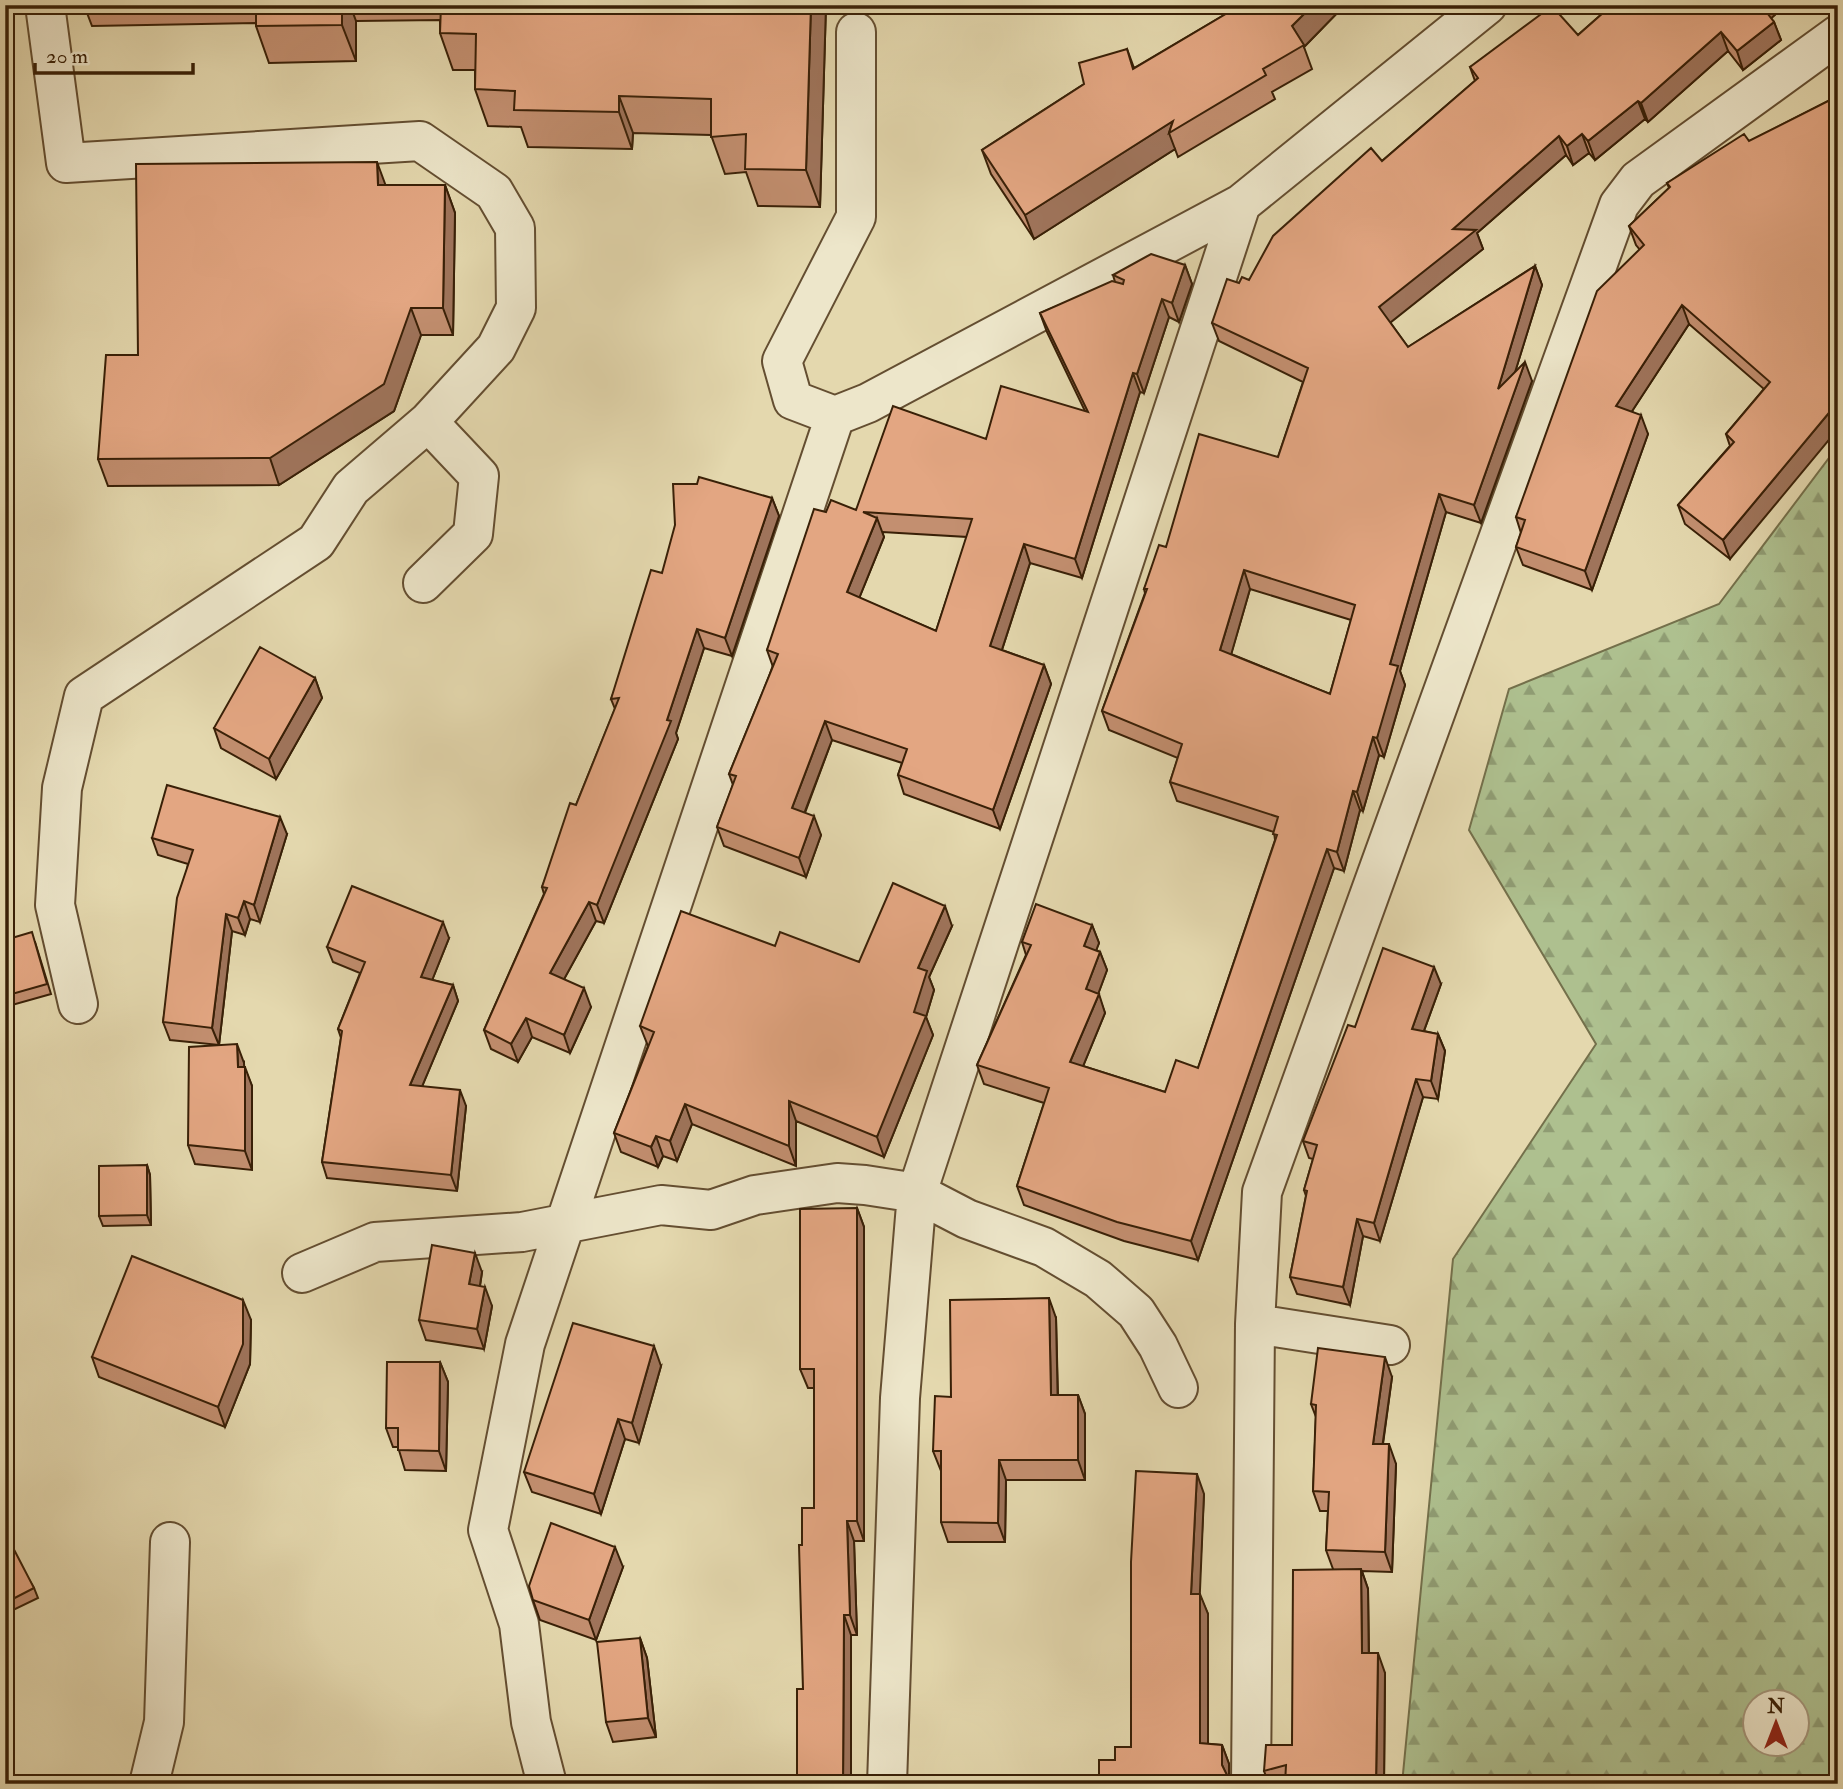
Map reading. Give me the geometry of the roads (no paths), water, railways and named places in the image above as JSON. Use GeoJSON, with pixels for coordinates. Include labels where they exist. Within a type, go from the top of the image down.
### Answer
{"type":"FeatureCollection","features":[{"type":"Feature","properties":{"kind":"street"},"geometry":{"type":"LineString","coordinates":[[45,5],[66,163],[420,141],[494,192],[515,228],[516,309],[496,348],[428,422],[351,488],[316,542],[84,696],[62,788],[55,905],[78,1004]]}},
{"type":"Feature","properties":{"kind":"street"},"geometry":{"type":"LineString","coordinates":[[856,32],[856,217],[782,361],[793,400],[835,416],[868,402],[1241,204],[1487,5]]}},
{"type":"Feature","properties":{"kind":"street"},"geometry":{"type":"LineString","coordinates":[[1822,5],[1838,22]]}},
{"type":"Feature","properties":{"kind":"street"},"geometry":{"type":"LineString","coordinates":[[1251,1784],[1255,1324],[1262,1192],[1619,205],[1638,180],[1838,35]]}},
{"type":"Feature","properties":{"kind":"street"},"geometry":{"type":"LineString","coordinates":[[887,1784],[900,1398],[917,1193],[1241,204]]}},
{"type":"Feature","properties":{"kind":"street"},"geometry":{"type":"LineString","coordinates":[[547,1784],[531,1722],[519,1624],[488,1530],[525,1344],[835,416]]}},
{"type":"Feature","properties":{"kind":"street"},"geometry":{"type":"LineString","coordinates":[[423,583],[473,534],[479,476],[428,422]]}},
{"type":"Feature","properties":{"kind":"street"},"geometry":{"type":"LineString","coordinates":[[302,1273],[375,1242],[522,1232],[662,1205],[710,1210],[755,1195],[837,1183],[917,1193],[967,1219],[1044,1247],[1098,1279],[1136,1312],[1158,1346],[1178,1388]]}},
{"type":"Feature","properties":{"kind":"street"},"geometry":{"type":"LineString","coordinates":[[1255,1324],[1390,1345]]}},
{"type":"Feature","properties":{"kind":"street"},"geometry":{"type":"LineString","coordinates":[[149,1784],[164,1722],[170,1542]]}}]}
